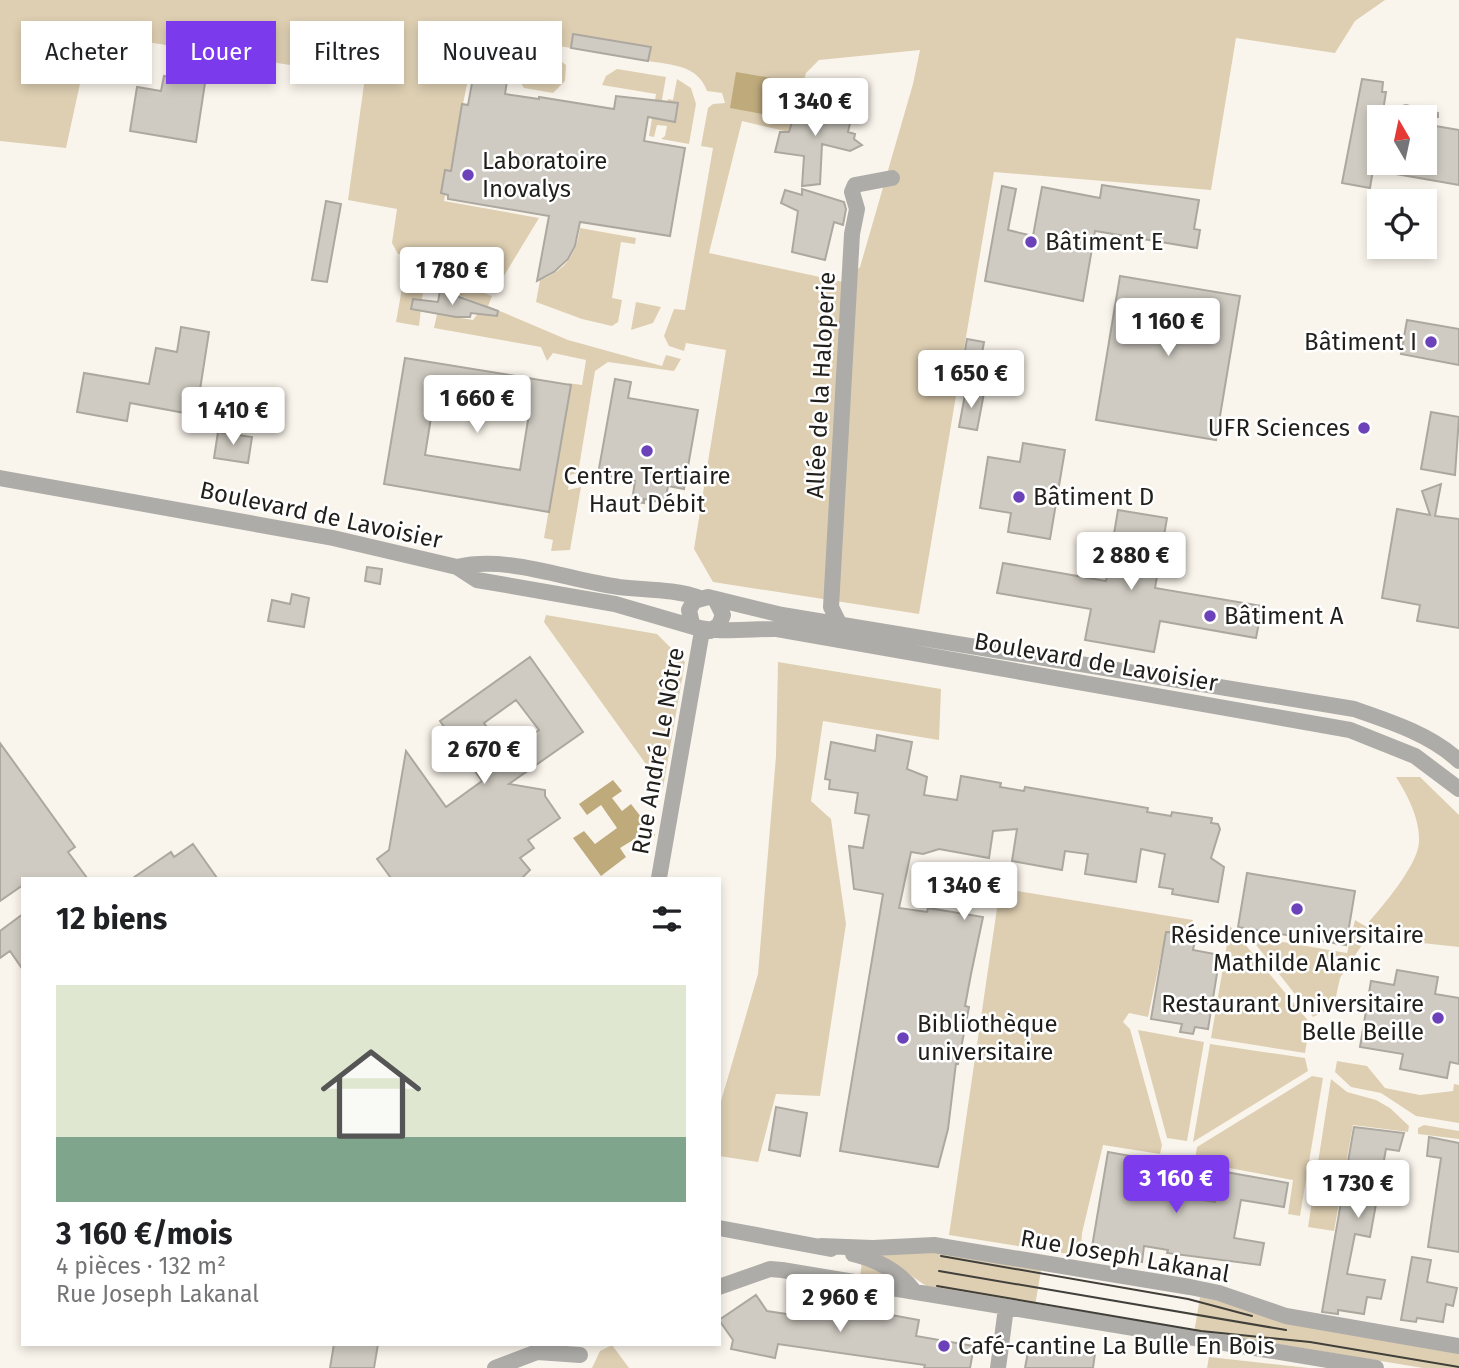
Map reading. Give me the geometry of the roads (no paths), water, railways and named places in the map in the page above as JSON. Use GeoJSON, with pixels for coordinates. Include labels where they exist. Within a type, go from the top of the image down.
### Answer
{"type":"FeatureCollection","features":[{"type":"Feature","properties":{"kind":"street","name":"Allée de la Haloperie"},"geometry":{"type":"LineString","coordinates":[[840,625],[831,607],[852,234],[857,209],[852,191],[855,185],[862,182],[892,178]]}},
{"type":"Feature","properties":{"kind":"street","name":"Boulevard de Lavoisier"},"geometry":{"type":"LineString","coordinates":[[0,478],[333,538],[457,567],[477,580],[615,604],[702,629],[777,629],[1350,730],[1415,756],[1459,789]]}},
{"type":"Feature","properties":{"kind":"street","name":"Boulevard de Lavoisier"},"geometry":{"type":"LineString","coordinates":[[457,567],[480,561],[617,586],[685,593],[840,625],[1354,709],[1411,732],[1450,753],[1459,761]]}},
{"type":"Feature","properties":{"kind":"street"},"geometry":{"type":"LineString","coordinates":[[708,598],[723,615],[719,625],[702,629],[689,610],[708,598]]}},
{"type":"Feature","properties":{"kind":"street","name":"Rue André Le Nôtre"},"geometry":{"type":"LineString","coordinates":[[659,877],[702,629]]}},
{"type":"Feature","properties":{"kind":"street","name":"Rue Joseph Lakanal"},"geometry":{"type":"LineString","coordinates":[[721,1228],[821,1246],[881,1263],[902,1278],[915,1292]]}},
{"type":"Feature","properties":{"kind":"street","name":"Rue Joseph Lakanal"},"geometry":{"type":"LineString","coordinates":[[821,1246],[873,1248],[934,1245],[1200,1289],[1294,1318],[1459,1346]]}},
{"type":"Feature","properties":{"kind":"street"},"geometry":{"type":"LineString","coordinates":[[721,1286],[770,1269],[1376,1368]]}},
{"type":"Feature","properties":{"kind":"street"},"geometry":{"type":"LineString","coordinates":[[998,1368],[1006,1308]]}},
{"type":"Feature","properties":{"kind":"street"},"geometry":{"type":"LineString","coordinates":[[495,1368],[537,1352],[580,1356]]}},
{"type":"Feature","properties":{"kind":"tram line"},"geometry":{"type":"LineString","coordinates":[[941,1256],[1188,1299],[1252,1316]]}},
{"type":"Feature","properties":{"kind":"tram line"},"geometry":{"type":"LineString","coordinates":[[939,1271],[1286,1330]]}},
{"type":"Feature","properties":{"kind":"tram line"},"geometry":{"type":"LineString","coordinates":[[937,1286],[1201,1331],[1310,1342],[1459,1367]]}},
{"type":"Feature","properties":{"kind":"place","name":"Laboratoire Inovalys"},"geometry":{"type":"Point","coordinates":[468,175]}},
{"type":"Feature","properties":{"kind":"place","name":"Bâtiment E"},"geometry":{"type":"Point","coordinates":[1031,242]}},
{"type":"Feature","properties":{"kind":"place","name":"Bâtiment I"},"geometry":{"type":"Point","coordinates":[1431,342]}},
{"type":"Feature","properties":{"kind":"place","name":"UFR Sciences"},"geometry":{"type":"Point","coordinates":[1364,428]}},
{"type":"Feature","properties":{"kind":"place","name":"Centre Tertiaire Haut Débit"},"geometry":{"type":"Point","coordinates":[647,451]}},
{"type":"Feature","properties":{"kind":"place","name":"Bâtiment D"},"geometry":{"type":"Point","coordinates":[1019,497]}},
{"type":"Feature","properties":{"kind":"place","name":"Bâtiment A"},"geometry":{"type":"Point","coordinates":[1210,616]}},
{"type":"Feature","properties":{"kind":"place","name":"Résidence universitaire Mathilde Alanic"},"geometry":{"type":"Point","coordinates":[1297,909]}},
{"type":"Feature","properties":{"kind":"place","name":"Restaurant Universitaire Belle Beille"},"geometry":{"type":"Point","coordinates":[1438,1018]}},
{"type":"Feature","properties":{"kind":"place","name":"Bibliothèque universitaire"},"geometry":{"type":"Point","coordinates":[903,1038]}},
{"type":"Feature","properties":{"kind":"place","name":"Café-cantine La Bulle En Bois"},"geometry":{"type":"Point","coordinates":[944,1346]}}]}
